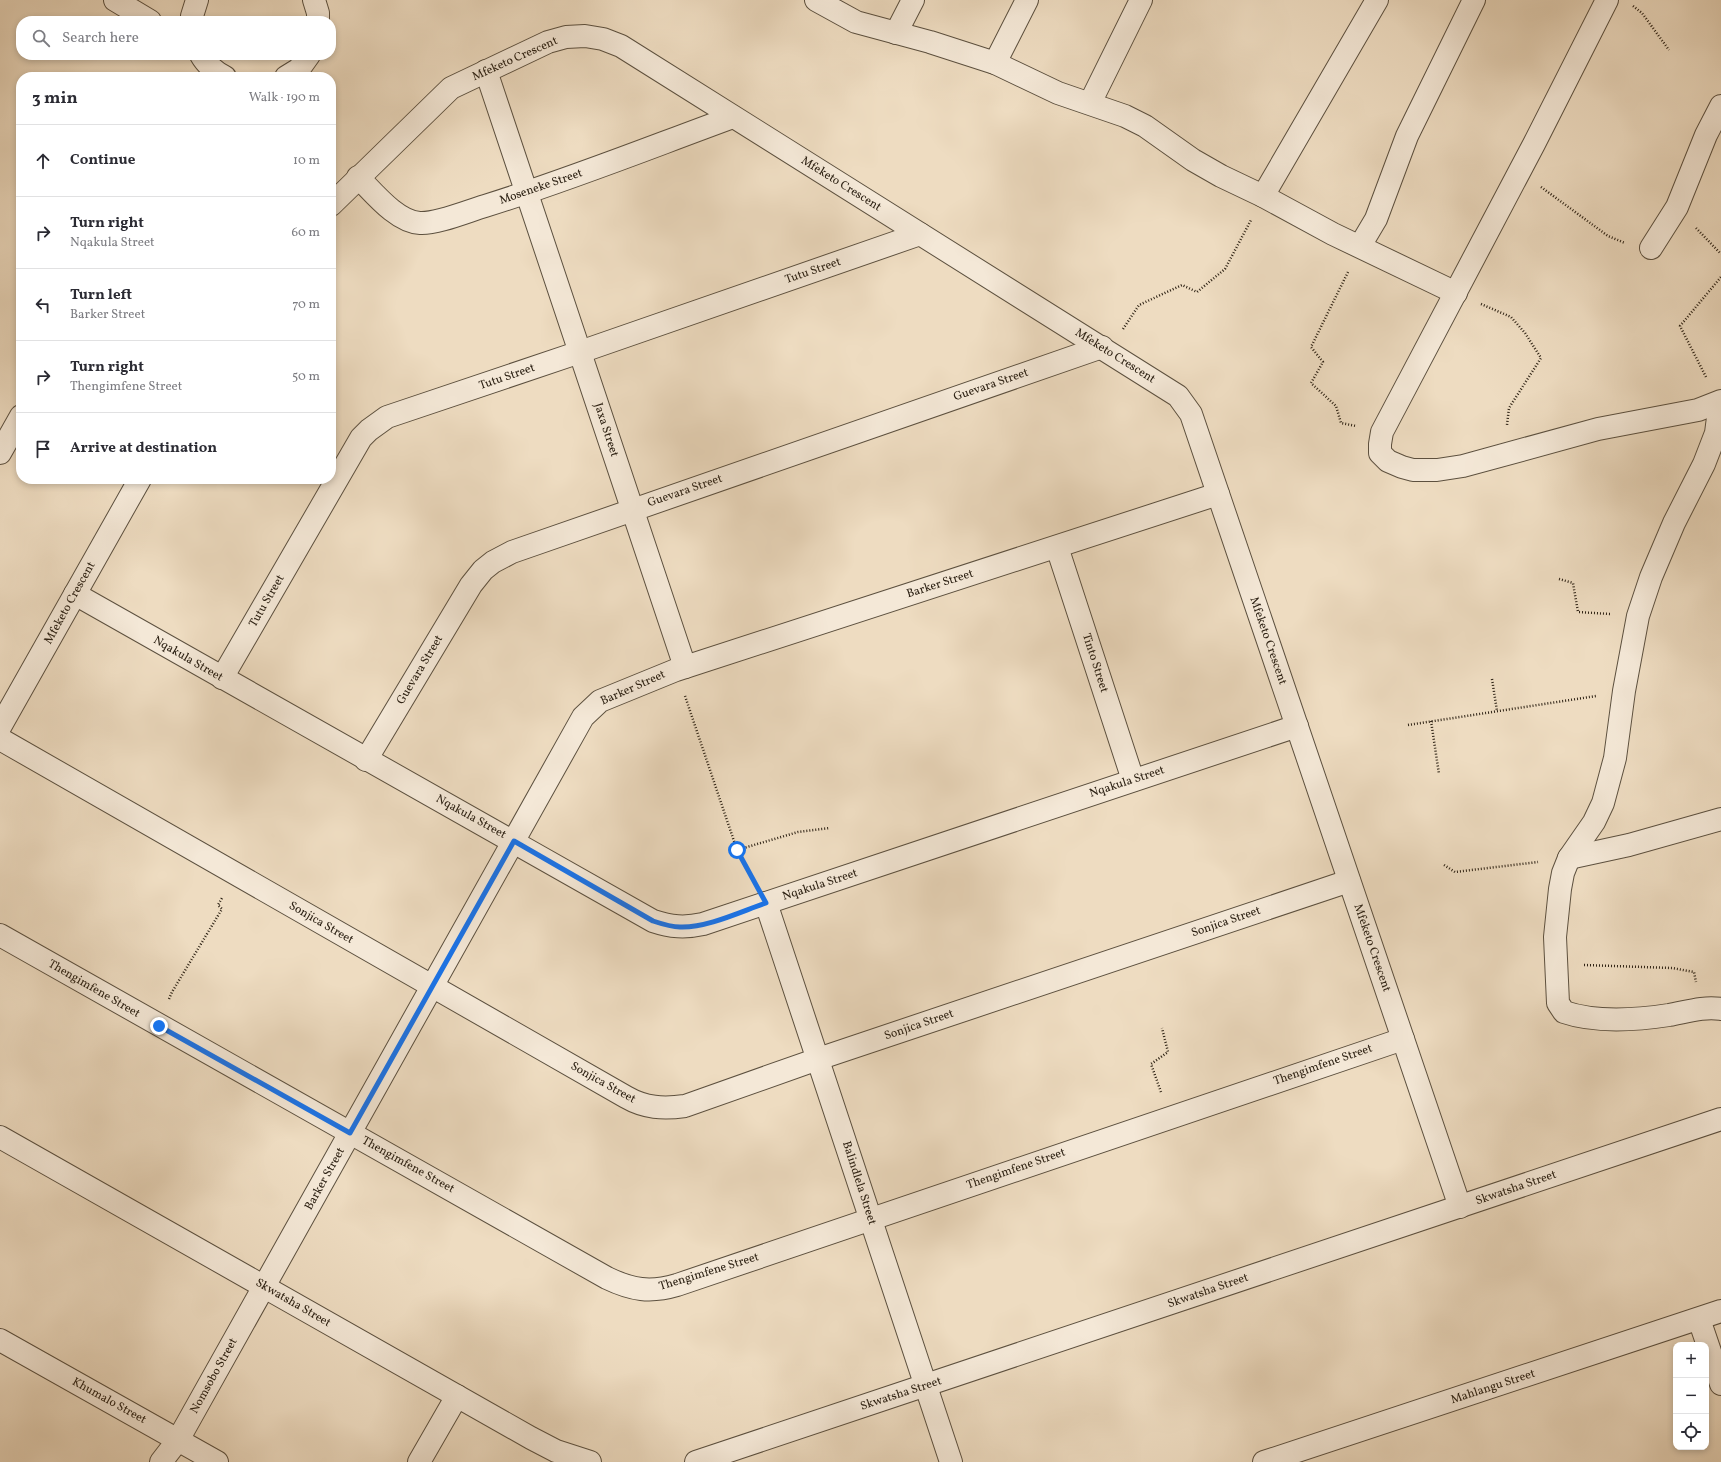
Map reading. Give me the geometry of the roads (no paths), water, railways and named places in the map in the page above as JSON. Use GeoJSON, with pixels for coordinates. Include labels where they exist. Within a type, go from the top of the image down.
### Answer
{"type":"FeatureCollection","features":[{"type":"Feature","properties":{"kind":"street"},"geometry":{"type":"LineString","coordinates":[[115,0],[142,16]]}},
{"type":"Feature","properties":{"kind":"street"},"geometry":{"type":"LineString","coordinates":[[192,16],[197,0]]}},
{"type":"Feature","properties":{"kind":"street"},"geometry":{"type":"LineString","coordinates":[[816,0],[856,22],[930,42],[995,63],[1058,93],[1125,116],[1193,160],[1221,176],[1263,196],[1333,234],[1456,293]]}},
{"type":"Feature","properties":{"kind":"street"},"geometry":{"type":"LineString","coordinates":[[896,34],[914,0]]}},
{"type":"Feature","properties":{"kind":"street"},"geometry":{"type":"LineString","coordinates":[[995,63],[1027,0]]}},
{"type":"Feature","properties":{"kind":"street"},"geometry":{"type":"LineString","coordinates":[[1090,103],[1141,0]]}},
{"type":"Feature","properties":{"kind":"street"},"geometry":{"type":"LineString","coordinates":[[1263,196],[1377,0]]}},
{"type":"Feature","properties":{"kind":"street"},"geometry":{"type":"LineString","coordinates":[[1360,246],[1376,219],[1407,136],[1474,0]]}},
{"type":"Feature","properties":{"kind":"street"},"geometry":{"type":"LineString","coordinates":[[1607,0],[1456,293],[1382,432],[1380,453],[1388,461],[1402,467],[1414,470],[1437,470],[1463,466],[1598,429],[1698,410],[1720,402],[1718,435],[1674,523],[1651,577],[1638,616],[1624,691],[1615,758],[1603,802],[1594,822],[1569,858],[1563,873],[1555,937],[1558,1003],[1564,1012],[1607,1018],[1631,1019],[1699,1009],[1721,1009]]}},
{"type":"Feature","properties":{"kind":"street","name":"Mfeketo Crescent"},"geometry":{"type":"LineString","coordinates":[[336,200],[451,88],[548,42],[566,37],[585,36],[603,39],[621,46],[1178,396],[1191,414],[1460,1207]]}},
{"type":"Feature","properties":{"kind":"street"},"geometry":{"type":"LineString","coordinates":[[294,72],[299,69],[305,60]]}},
{"type":"Feature","properties":{"kind":"street"},"geometry":{"type":"LineString","coordinates":[[201,64],[215,72]]}},
{"type":"Feature","properties":{"kind":"street","name":"Jaxa Street"},"geometry":{"type":"LineString","coordinates":[[486,71],[632,509],[681,668]]}},
{"type":"Feature","properties":{"kind":"street"},"geometry":{"type":"LineString","coordinates":[[1651,248],[1677,207],[1706,135],[1721,106]]}},
{"type":"Feature","properties":{"kind":"street","name":"Moseneke Street"},"geometry":{"type":"LineString","coordinates":[[358,177],[393,210],[405,219],[421,223],[439,220],[527,193],[733,117]]}},
{"type":"Feature","properties":{"kind":"street","name":"Tutu Street"},"geometry":{"type":"LineString","coordinates":[[336,483],[362,438],[369,430],[387,417],[920,234]]}},
{"type":"Feature","properties":{"kind":"street","name":"Guevara Street"},"geometry":{"type":"LineString","coordinates":[[366,760],[471,585],[483,570],[493,562],[512,552],[632,509],[1105,349]]}},
{"type":"Feature","properties":{"kind":"street"},"geometry":{"type":"LineString","coordinates":[[0,453],[16,425]]}},
{"type":"Feature","properties":{"kind":"street","name":"Mfeketo Crescent"},"geometry":{"type":"LineString","coordinates":[[0,727],[137,484]]}},
{"type":"Feature","properties":{"kind":"street","name":"Tutu Street"},"geometry":{"type":"LineString","coordinates":[[222,678],[335,484]]}},
{"type":"Feature","properties":{"kind":"street","name":"Barker Street"},"geometry":{"type":"LineString","coordinates":[[264,1287],[583,718],[591,708],[600,701],[681,668],[1218,494]]}},
{"type":"Feature","properties":{"kind":"street","name":"Tinto Street"},"geometry":{"type":"LineString","coordinates":[[1057,546],[1133,780]]}},
{"type":"Feature","properties":{"kind":"street","name":"Nqakula Street"},"geometry":{"type":"LineString","coordinates":[[75,594],[653,921],[679,927],[703,924],[1297,726]]}},
{"type":"Feature","properties":{"kind":"street","name":"Sonjica Street"},"geometry":{"type":"LineString","coordinates":[[0,740],[626,1097],[637,1103],[650,1107],[667,1108],[684,1106],[818,1059],[1349,881]]}},
{"type":"Feature","properties":{"kind":"street"},"geometry":{"type":"LineString","coordinates":[[1569,858],[1629,845],[1721,820]]}},
{"type":"Feature","properties":{"kind":"street","name":"Balindlela Street"},"geometry":{"type":"LineString","coordinates":[[766,903],[951,1462]]}},
{"type":"Feature","properties":{"kind":"street","name":"Thengimfene Street"},"geometry":{"type":"LineString","coordinates":[[0,936],[607,1278],[635,1289],[663,1289],[677,1285],[1169,1117],[1403,1039]]}},
{"type":"Feature","properties":{"kind":"street","name":"Skwatsha Street"},"geometry":{"type":"LineString","coordinates":[[696,1462],[1721,1119]]}},
{"type":"Feature","properties":{"kind":"street","name":"Skwatsha Street"},"geometry":{"type":"LineString","coordinates":[[0,1137],[556,1451],[590,1462]]}},
{"type":"Feature","properties":{"kind":"street","name":"Nomsobo Street"},"geometry":{"type":"LineString","coordinates":[[160,1462],[178,1440],[264,1287]]}},
{"type":"Feature","properties":{"kind":"street","name":"Mahlangu Street"},"geometry":{"type":"LineString","coordinates":[[1264,1462],[1721,1311]]}},
{"type":"Feature","properties":{"kind":"street"},"geometry":{"type":"LineString","coordinates":[[1699,1319],[1721,1384]]}},
{"type":"Feature","properties":{"kind":"street","name":"Khumalo Street"},"geometry":{"type":"LineString","coordinates":[[0,1340],[217,1462]]}},
{"type":"Feature","properties":{"kind":"street"},"geometry":{"type":"LineString","coordinates":[[419,1462],[457,1396]]}}]}
